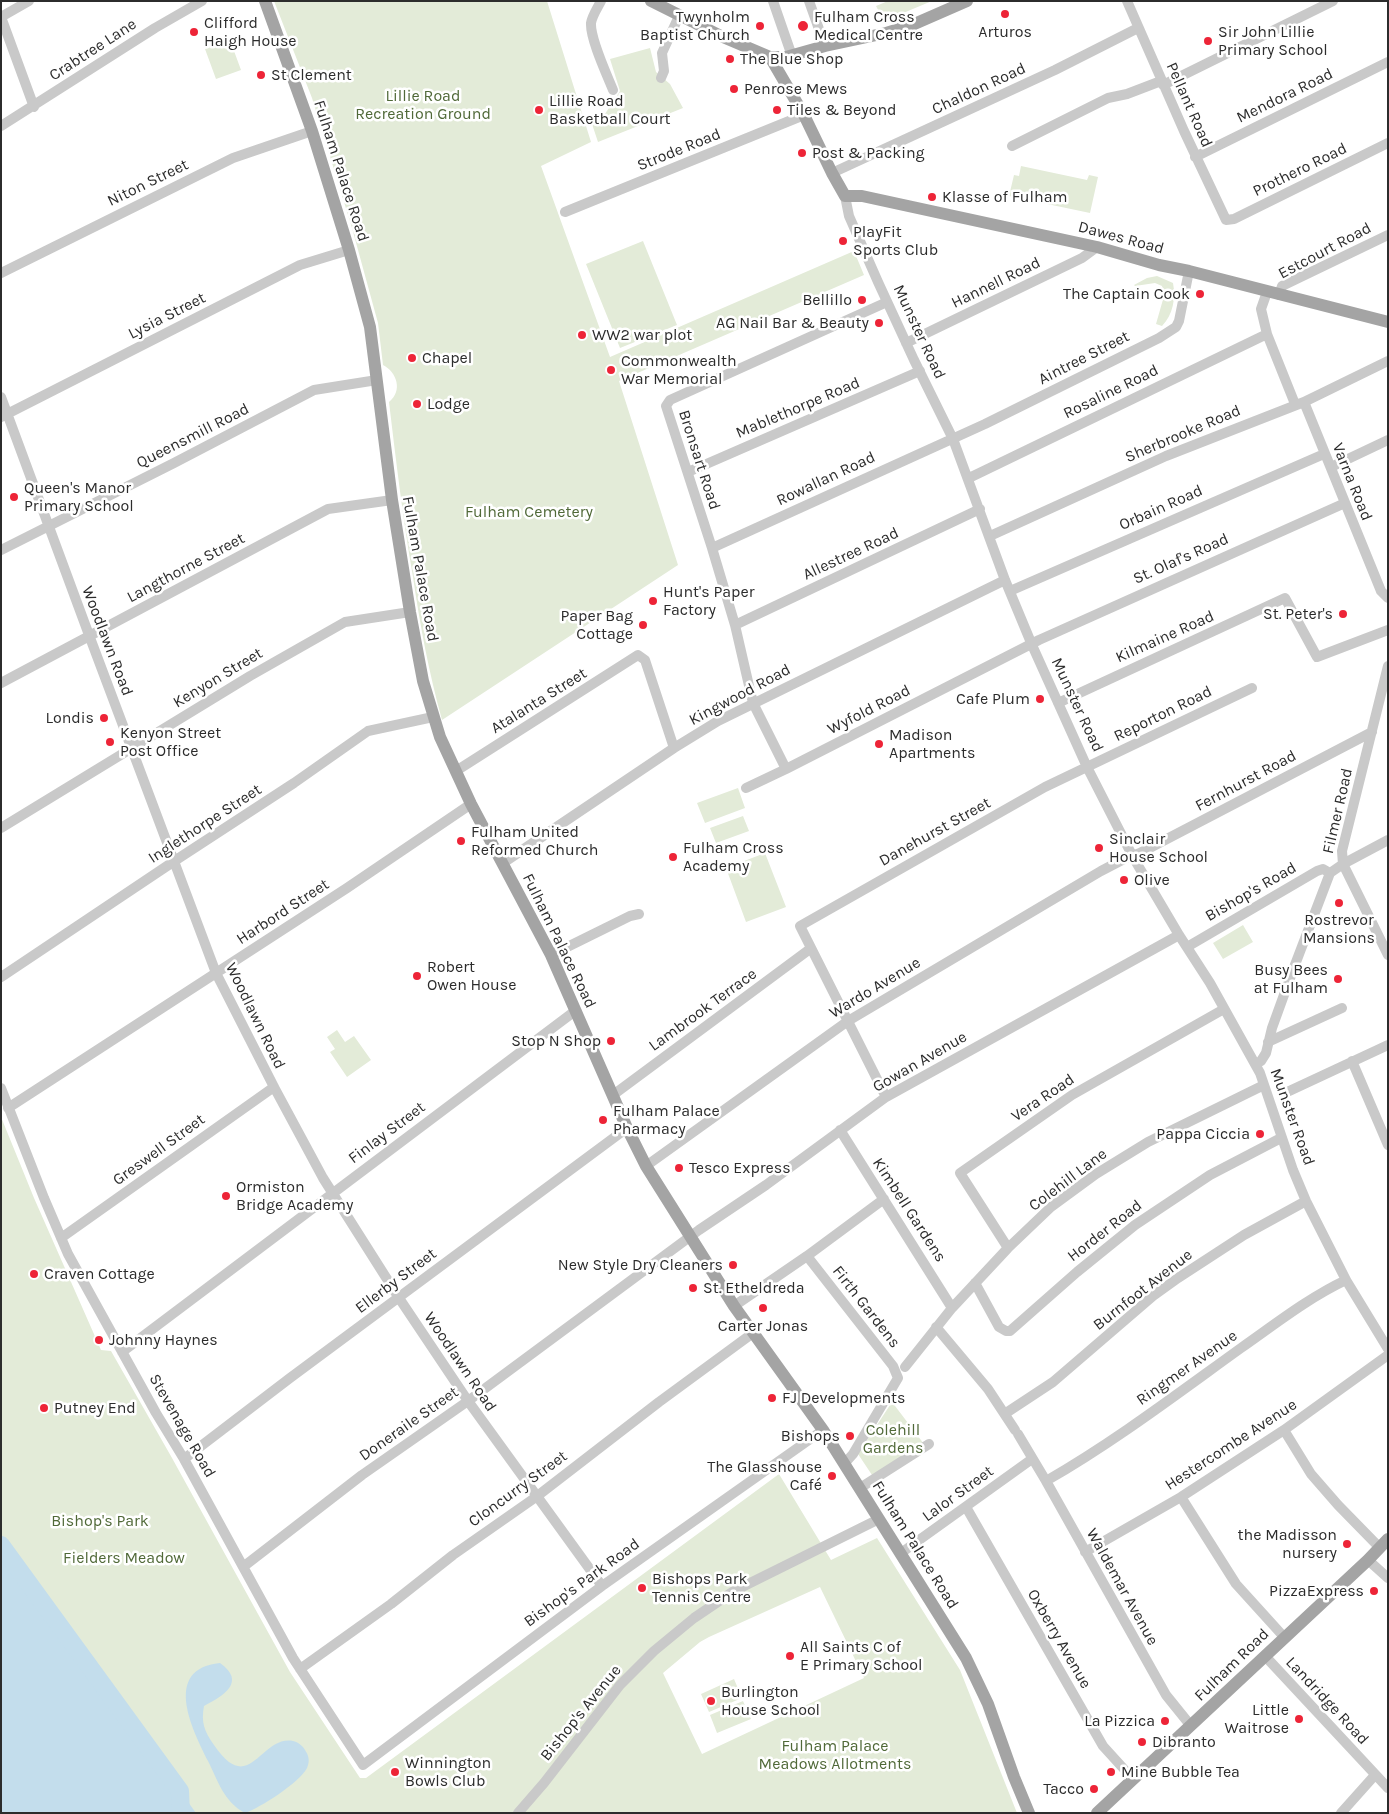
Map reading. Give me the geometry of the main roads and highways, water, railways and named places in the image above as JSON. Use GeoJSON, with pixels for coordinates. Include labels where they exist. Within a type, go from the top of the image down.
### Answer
{"type":"FeatureCollection","features":[{"type":"Feature","properties":{"kind":"main road","name":"Fulham Palace Road"},"geometry":{"type":"LineString","coordinates":[[265,1],[312,131],[370,327],[392,500],[410,612],[423,681],[440,738],[471,804],[551,956],[627,1128],[646,1166],[734,1306],[845,1463],[974,1672],[1029,1813]]}},
{"type":"Feature","properties":{"kind":"main road"},"geometry":{"type":"LineString","coordinates":[[651,1],[723,37],[770,57],[792,56],[825,46],[886,33],[912,25],[967,1]]}},
{"type":"Feature","properties":{"kind":"main road","name":"Munster Road"},"geometry":{"type":"LineString","coordinates":[[770,57],[804,115],[845,196]]}},
{"type":"Feature","properties":{"kind":"main road","name":"Dawes Road"},"geometry":{"type":"LineString","coordinates":[[845,196],[862,196],[1097,246],[1159,265],[1388,322]]}},
{"type":"Feature","properties":{"kind":"main road","name":"Fulham Road"},"geometry":{"type":"LineString","coordinates":[[1097,1813],[1384,1543]]}},
{"type":"Feature","properties":{"kind":"water"},"geometry":{"type":"Polygon","coordinates":[[[1,1545],[196,1813],[1,1813],[1,1545]]]}},
{"type":"Feature","properties":{"kind":"water"},"geometry":{"type":"Polygon","coordinates":[[[220,1663],[232,1676],[232,1682],[225,1693],[204,1706],[203,1717],[208,1735],[226,1760],[237,1766],[246,1765],[255,1761],[272,1747],[282,1742],[293,1741],[303,1747],[309,1759],[303,1774],[288,1787],[245,1813],[232,1803],[219,1783],[195,1733],[189,1718],[186,1702],[186,1688],[191,1676],[202,1668],[220,1663]]]}},
{"type":"Feature","properties":{"kind":"waterway"},"geometry":{"type":"LineString","coordinates":[[1,1545],[180,1791],[181,1813]]}},
{"type":"Feature","properties":{"kind":"place","name":"Arturos"},"geometry":{"type":"Point","coordinates":[1005,14]}},
{"type":"Feature","properties":{"kind":"place","name":"Twynholm Baptist Church"},"geometry":{"type":"Point","coordinates":[760,26]}},
{"type":"Feature","properties":{"kind":"place","name":"Fulham Cross Medical Centre"},"geometry":{"type":"Point","coordinates":[803,26]}},
{"type":"Feature","properties":{"kind":"place","name":"Clifford Haigh House"},"geometry":{"type":"Point","coordinates":[194,32]}},
{"type":"Feature","properties":{"kind":"place","name":"Sir John Lillie Primary School"},"geometry":{"type":"Point","coordinates":[1208,41]}},
{"type":"Feature","properties":{"kind":"place","name":"The Blue Shop"},"geometry":{"type":"Point","coordinates":[730,59]}},
{"type":"Feature","properties":{"kind":"place","name":"St Clement"},"geometry":{"type":"Point","coordinates":[261,75]}},
{"type":"Feature","properties":{"kind":"place","name":"Penrose Mews"},"geometry":{"type":"Point","coordinates":[734,89]}},
{"type":"Feature","properties":{"kind":"place","name":"Lillie Road Basketball Court"},"geometry":{"type":"Point","coordinates":[539,110]}},
{"type":"Feature","properties":{"kind":"place","name":"Tiles & Beyond"},"geometry":{"type":"Point","coordinates":[777,110]}},
{"type":"Feature","properties":{"kind":"place","name":"Post & Packing"},"geometry":{"type":"Point","coordinates":[802,153]}},
{"type":"Feature","properties":{"kind":"place","name":"Klasse of Fulham"},"geometry":{"type":"Point","coordinates":[932,197]}},
{"type":"Feature","properties":{"kind":"place","name":"PlayFit Sports Club"},"geometry":{"type":"Point","coordinates":[843,241]}},
{"type":"Feature","properties":{"kind":"place","name":"The Captain Cook"},"geometry":{"type":"Point","coordinates":[1200,294]}},
{"type":"Feature","properties":{"kind":"place","name":"Bellillo"},"geometry":{"type":"Point","coordinates":[862,300]}},
{"type":"Feature","properties":{"kind":"place","name":"AG Nail Bar & Beauty"},"geometry":{"type":"Point","coordinates":[879,323]}},
{"type":"Feature","properties":{"kind":"place","name":"WW2 war plot"},"geometry":{"type":"Point","coordinates":[582,335]}},
{"type":"Feature","properties":{"kind":"place","name":"Chapel"},"geometry":{"type":"Point","coordinates":[412,358]}},
{"type":"Feature","properties":{"kind":"place","name":"Commonwealth War Memorial"},"geometry":{"type":"Point","coordinates":[611,370]}},
{"type":"Feature","properties":{"kind":"place","name":"Lodge"},"geometry":{"type":"Point","coordinates":[417,404]}},
{"type":"Feature","properties":{"kind":"place","name":"Queen's Manor Primary School"},"geometry":{"type":"Point","coordinates":[14,497]}},
{"type":"Feature","properties":{"kind":"place","name":"Hunt's Paper Factory"},"geometry":{"type":"Point","coordinates":[653,601]}},
{"type":"Feature","properties":{"kind":"place","name":"St. Peter's"},"geometry":{"type":"Point","coordinates":[1343,614]}},
{"type":"Feature","properties":{"kind":"place","name":"Paper Bag Cottage"},"geometry":{"type":"Point","coordinates":[643,625]}},
{"type":"Feature","properties":{"kind":"place","name":"Cafe Plum"},"geometry":{"type":"Point","coordinates":[1040,699]}},
{"type":"Feature","properties":{"kind":"place","name":"Londis"},"geometry":{"type":"Point","coordinates":[104,718]}},
{"type":"Feature","properties":{"kind":"place","name":"Kenyon Street Post Office"},"geometry":{"type":"Point","coordinates":[110,742]}},
{"type":"Feature","properties":{"kind":"place","name":"Madison Apartments"},"geometry":{"type":"Point","coordinates":[879,744]}},
{"type":"Feature","properties":{"kind":"place","name":"Fulham United Reformed Church"},"geometry":{"type":"Point","coordinates":[461,841]}},
{"type":"Feature","properties":{"kind":"place","name":"Sinclair House School"},"geometry":{"type":"Point","coordinates":[1099,848]}},
{"type":"Feature","properties":{"kind":"place","name":"Fulham Cross Academy"},"geometry":{"type":"Point","coordinates":[673,857]}},
{"type":"Feature","properties":{"kind":"place","name":"Olive"},"geometry":{"type":"Point","coordinates":[1124,880]}},
{"type":"Feature","properties":{"kind":"place","name":"Rostrevor Mansions"},"geometry":{"type":"Point","coordinates":[1339,903]}},
{"type":"Feature","properties":{"kind":"place","name":"Robert Owen House"},"geometry":{"type":"Point","coordinates":[417,976]}},
{"type":"Feature","properties":{"kind":"place","name":"Busy Bees at Fulham"},"geometry":{"type":"Point","coordinates":[1338,979]}},
{"type":"Feature","properties":{"kind":"place","name":"Stop N Shop"},"geometry":{"type":"Point","coordinates":[611,1041]}},
{"type":"Feature","properties":{"kind":"place","name":"Fulham Palace Pharmacy"},"geometry":{"type":"Point","coordinates":[603,1120]}},
{"type":"Feature","properties":{"kind":"place","name":"Pappa Ciccia"},"geometry":{"type":"Point","coordinates":[1260,1134]}},
{"type":"Feature","properties":{"kind":"place","name":"Tesco Express"},"geometry":{"type":"Point","coordinates":[679,1168]}},
{"type":"Feature","properties":{"kind":"place","name":"Ormiston Bridge Academy"},"geometry":{"type":"Point","coordinates":[226,1196]}},
{"type":"Feature","properties":{"kind":"place","name":"New Style Dry Cleaners"},"geometry":{"type":"Point","coordinates":[733,1265]}},
{"type":"Feature","properties":{"kind":"place","name":"Craven Cottage"},"geometry":{"type":"Point","coordinates":[34,1274]}},
{"type":"Feature","properties":{"kind":"place","name":"St. Etheldreda"},"geometry":{"type":"Point","coordinates":[693,1288]}},
{"type":"Feature","properties":{"kind":"place","name":"Carter Jonas"},"geometry":{"type":"Point","coordinates":[763,1308]}},
{"type":"Feature","properties":{"kind":"place","name":"Johnny Haynes"},"geometry":{"type":"Point","coordinates":[99,1340]}},
{"type":"Feature","properties":{"kind":"place","name":"FJ Developments"},"geometry":{"type":"Point","coordinates":[772,1398]}},
{"type":"Feature","properties":{"kind":"place","name":"Putney End"},"geometry":{"type":"Point","coordinates":[44,1408]}},
{"type":"Feature","properties":{"kind":"place","name":"Bishops"},"geometry":{"type":"Point","coordinates":[850,1436]}},
{"type":"Feature","properties":{"kind":"place","name":"The Glasshouse Café"},"geometry":{"type":"Point","coordinates":[832,1476]}},
{"type":"Feature","properties":{"kind":"place","name":"the Madisson nursery"},"geometry":{"type":"Point","coordinates":[1347,1544]}},
{"type":"Feature","properties":{"kind":"place","name":"Bishops Park Tennis Centre"},"geometry":{"type":"Point","coordinates":[642,1588]}},
{"type":"Feature","properties":{"kind":"place","name":"PizzaExpress"},"geometry":{"type":"Point","coordinates":[1374,1591]}},
{"type":"Feature","properties":{"kind":"place","name":"All Saints C of E Primary School"},"geometry":{"type":"Point","coordinates":[790,1656]}},
{"type":"Feature","properties":{"kind":"place","name":"Burlington House School"},"geometry":{"type":"Point","coordinates":[711,1701]}},
{"type":"Feature","properties":{"kind":"place","name":"Little Waitrose"},"geometry":{"type":"Point","coordinates":[1299,1719]}},
{"type":"Feature","properties":{"kind":"place","name":"La Pizzica"},"geometry":{"type":"Point","coordinates":[1165,1721]}},
{"type":"Feature","properties":{"kind":"place","name":"Dibranto"},"geometry":{"type":"Point","coordinates":[1142,1742]}},
{"type":"Feature","properties":{"kind":"place","name":"Winnington Bowls Club"},"geometry":{"type":"Point","coordinates":[395,1772]}},
{"type":"Feature","properties":{"kind":"place","name":"Mine Bubble Tea"},"geometry":{"type":"Point","coordinates":[1111,1772]}},
{"type":"Feature","properties":{"kind":"place","name":"Tacco"},"geometry":{"type":"Point","coordinates":[1094,1789]}},
{"type":"Feature","properties":{"kind":"park label","name":"Lillie Road Recreation Ground"},"geometry":{"type":"Point","coordinates":[423,105]}},
{"type":"Feature","properties":{"kind":"park label","name":"Fulham Cemetery"},"geometry":{"type":"Point","coordinates":[529,512]}},
{"type":"Feature","properties":{"kind":"park label","name":"Colehill Gardens"},"geometry":{"type":"Point","coordinates":[893,1439]}},
{"type":"Feature","properties":{"kind":"park label","name":"Bishop's Park"},"geometry":{"type":"Point","coordinates":[100,1521]}},
{"type":"Feature","properties":{"kind":"park label","name":"Fielders Meadow"},"geometry":{"type":"Point","coordinates":[124,1558]}},
{"type":"Feature","properties":{"kind":"park label","name":"Fulham Palace Meadows Allotments"},"geometry":{"type":"Point","coordinates":[835,1755]}}]}
